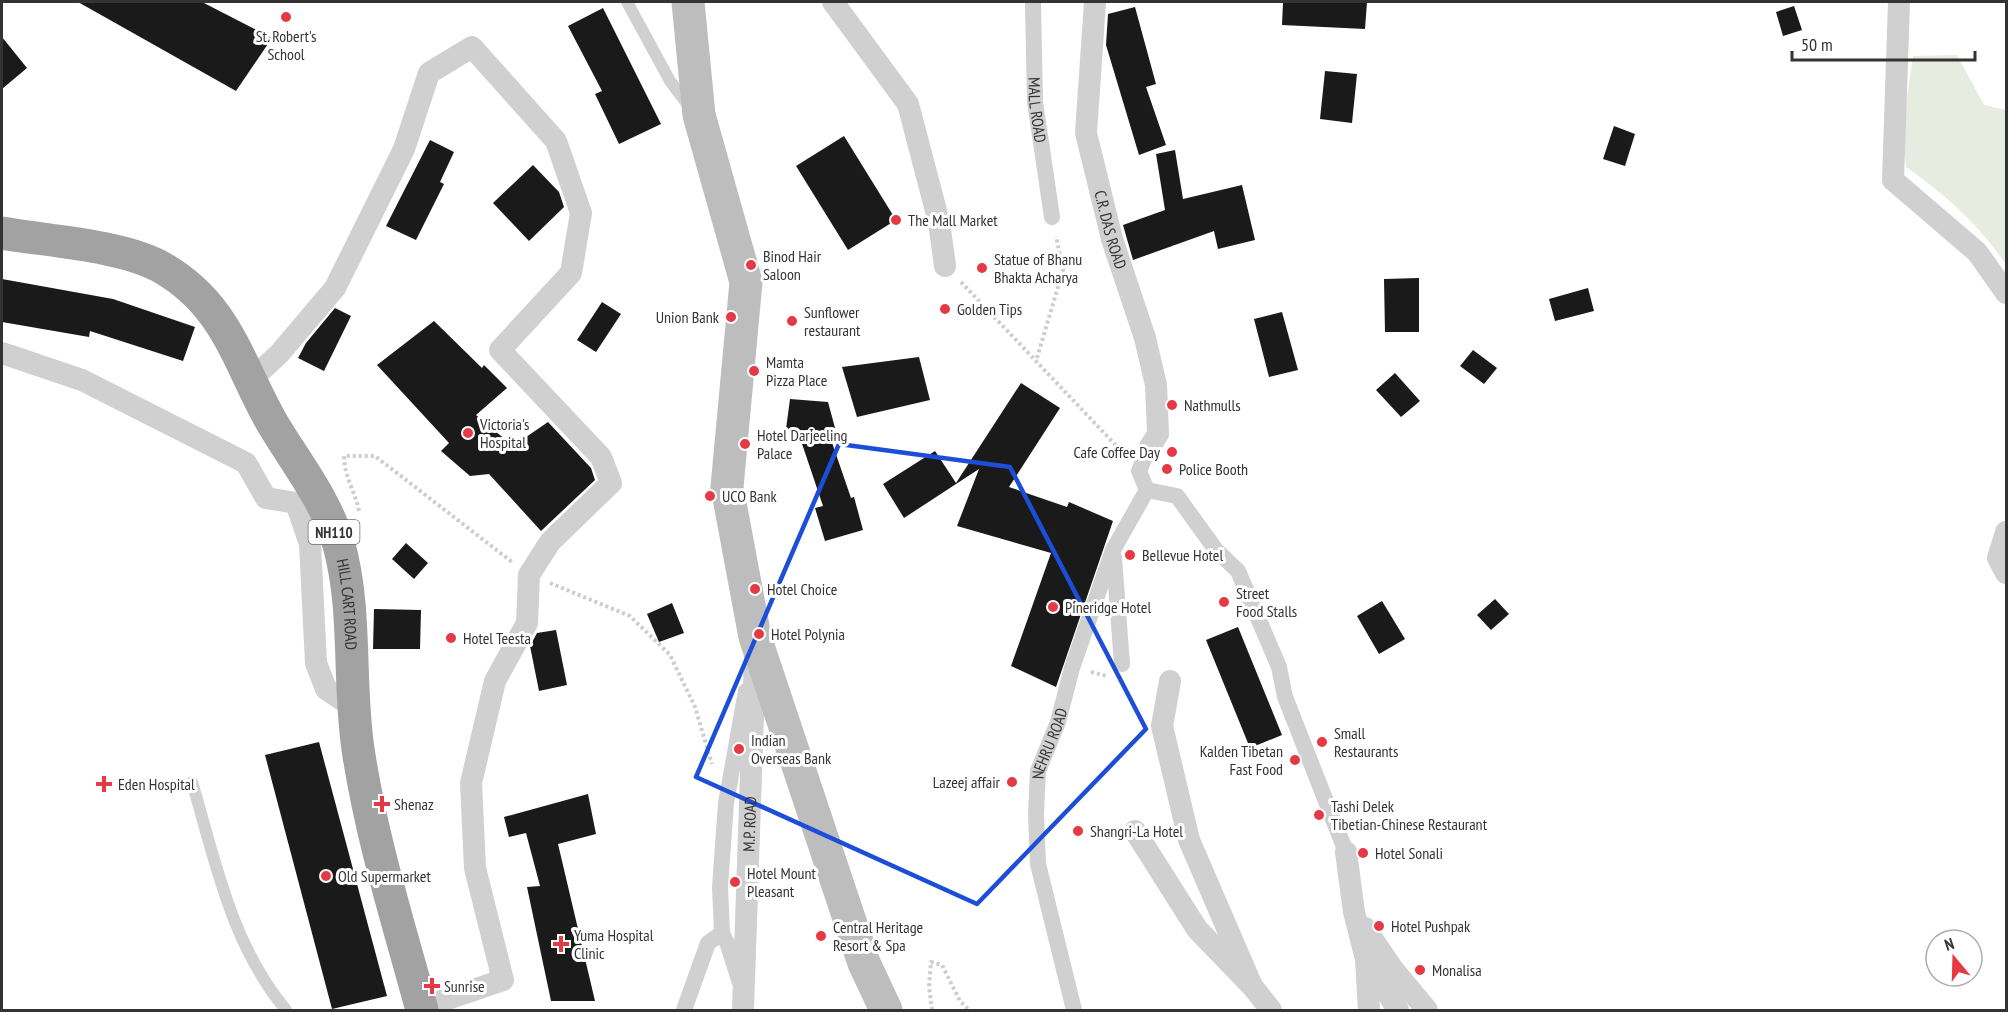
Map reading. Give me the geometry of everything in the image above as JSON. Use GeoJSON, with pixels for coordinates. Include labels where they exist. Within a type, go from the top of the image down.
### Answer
{"type":"FeatureCollection","features":[{"type":"Feature","properties":{"kind":"highway","name":"HILL CART ROAD"},"geometry":{"type":"LineString","coordinates":[[2,233],[134,255],[181,280],[216,314],[228,332],[270,419],[319,498],[338,542],[349,596],[353,707],[371,816],[421,1009]]}},
{"type":"Feature","properties":{"kind":"main road"},"geometry":{"type":"LineString","coordinates":[[688,2],[699,115],[746,282],[727,487],[756,637],[864,963],[886,1011]]}},
{"type":"Feature","properties":{"kind":"street"},"geometry":{"type":"LineString","coordinates":[[833,2],[908,104],[939,222],[945,266]]}},
{"type":"Feature","properties":{"kind":"street","name":"MALL ROAD"},"geometry":{"type":"LineString","coordinates":[[1033,2],[1035,102],[1052,217]]}},
{"type":"Feature","properties":{"kind":"street","name":"C.R. DAS ROAD"},"geometry":{"type":"LineString","coordinates":[[1095,2],[1086,133],[1112,239],[1145,338],[1156,385],[1158,434],[1148,450]]}},
{"type":"Feature","properties":{"kind":"street"},"geometry":{"type":"LineString","coordinates":[[1899,2],[1893,180],[1977,252],[2007,293]]}},
{"type":"Feature","properties":{"kind":"street"},"geometry":{"type":"LineString","coordinates":[[252,379],[279,354],[335,288],[404,149],[429,74],[472,46],[556,141],[581,213],[571,273],[500,350],[601,457],[611,483],[550,542],[529,575],[527,623],[495,681],[471,783],[475,868],[503,980],[421,1009]]}},
{"type":"Feature","properties":{"kind":"street"},"geometry":{"type":"LineString","coordinates":[[2,353],[82,380],[144,411],[246,464],[266,498],[296,503],[310,544],[316,663],[326,689],[353,707]]}},
{"type":"Feature","properties":{"kind":"street"},"geometry":{"type":"LineString","coordinates":[[1148,450],[1139,471],[1147,490],[1177,496],[1216,550],[1238,571],[1279,667],[1285,697],[1346,852],[1354,912],[1366,959],[1369,1011]]}},
{"type":"Feature","properties":{"kind":"street","name":"NEHRU ROAD"},"geometry":{"type":"LineString","coordinates":[[1074,1011],[1038,864],[1036,813],[1038,771],[1058,722],[1072,668],[1113,550],[1147,490]]}},
{"type":"Feature","properties":{"kind":"street"},"geometry":{"type":"LineString","coordinates":[[2007,532],[1998,558],[2007,573]]}},
{"type":"Feature","properties":{"kind":"street"},"geometry":{"type":"LineString","coordinates":[[1113,550],[1120,671]]}},
{"type":"Feature","properties":{"kind":"street"},"geometry":{"type":"LineString","coordinates":[[743,1003],[728,945],[722,933],[720,887],[726,803],[756,637]]}},
{"type":"Feature","properties":{"kind":"street","name":"M.P. ROAD"},"geometry":{"type":"LineString","coordinates":[[743,1003],[756,637]]}},
{"type":"Feature","properties":{"kind":"street"},"geometry":{"type":"LineString","coordinates":[[1170,681],[1162,726],[1189,840],[1252,987]]}},
{"type":"Feature","properties":{"kind":"street"},"geometry":{"type":"LineString","coordinates":[[1135,831],[1197,929],[1252,987],[1271,1011]]}},
{"type":"Feature","properties":{"kind":"street"},"geometry":{"type":"LineString","coordinates":[[1354,912],[1392,968],[1427,1011]]}},
{"type":"Feature","properties":{"kind":"street"},"geometry":{"type":"LineString","coordinates":[[684,1011],[708,943],[722,933]]}},
{"type":"Feature","properties":{"kind":"street"},"geometry":{"type":"LineString","coordinates":[[1366,959],[1398,1011]]}},
{"type":"Feature","properties":{"kind":"lane"},"geometry":{"type":"LineString","coordinates":[[627,2],[670,81],[692,110],[699,115]]}},
{"type":"Feature","properties":{"kind":"lane"},"geometry":{"type":"LineString","coordinates":[[192,782],[237,932],[254,969],[286,1011]]}},
{"type":"Feature","properties":{"kind":"path"},"geometry":{"type":"LineString","coordinates":[[1036,359],[1063,270],[1052,217]]}},
{"type":"Feature","properties":{"kind":"path"},"geometry":{"type":"LineString","coordinates":[[945,266],[1036,359],[1139,471]]}},
{"type":"Feature","properties":{"kind":"path"},"geometry":{"type":"LineString","coordinates":[[1072,668],[1120,671]]}},
{"type":"Feature","properties":{"kind":"path"},"geometry":{"type":"LineString","coordinates":[[932,1011],[929,987],[931,962],[942,964],[960,1001],[969,1011]]}},
{"type":"Feature","properties":{"kind":"highlighted area"},"geometry":{"type":"Polygon","coordinates":[[[839,444],[1010,467],[1146,729],[977,904],[696,777],[839,444]]]}},
{"type":"Feature","properties":{"kind":"shaded area"},"geometry":{"type":"Polygon","coordinates":[[[1957,55],[1984,105],[2006,110],[2006,264],[1961,211],[1906,167],[1902,131],[1913,56],[1957,55]]]}},
{"type":"Feature","properties":{"kind":"building","name":"St. Robert's School"},"geometry":{"type":"Polygon","coordinates":[[[78,2],[202,2],[272,38],[236,91],[78,2]]]}},
{"type":"Feature","properties":{"kind":"building"},"geometry":{"type":"Polygon","coordinates":[[[1283,2],[1367,2],[1365,29],[1282,25],[1283,2]]]}},
{"type":"Feature","properties":{"kind":"building"},"geometry":{"type":"Polygon","coordinates":[[[1794,6],[1802,30],[1783,36],[1776,12],[1794,6]]]}},
{"type":"Feature","properties":{"kind":"building"},"geometry":{"type":"Polygon","coordinates":[[[1135,7],[1156,84],[1146,87],[1166,145],[1139,155],[1106,45],[1108,14],[1135,7]]]}},
{"type":"Feature","properties":{"kind":"building"},"geometry":{"type":"Polygon","coordinates":[[[603,8],[661,124],[619,144],[595,94],[602,91],[568,26],[603,8]]]}},
{"type":"Feature","properties":{"kind":"building"},"geometry":{"type":"Polygon","coordinates":[[[2,37],[27,68],[2,89],[2,37]]]}},
{"type":"Feature","properties":{"kind":"building"},"geometry":{"type":"Polygon","coordinates":[[[1325,71],[1357,74],[1352,123],[1320,119],[1325,71]]]}},
{"type":"Feature","properties":{"kind":"building"},"geometry":{"type":"Polygon","coordinates":[[[1614,126],[1635,134],[1625,166],[1603,159],[1614,126]]]}},
{"type":"Feature","properties":{"kind":"building"},"geometry":{"type":"Polygon","coordinates":[[[844,136],[896,220],[848,250],[796,166],[844,136]]]}},
{"type":"Feature","properties":{"kind":"building"},"geometry":{"type":"Polygon","coordinates":[[[430,140],[454,152],[440,182],[444,184],[416,240],[386,226],[430,140]]]}},
{"type":"Feature","properties":{"kind":"building"},"geometry":{"type":"Polygon","coordinates":[[[1175,150],[1183,199],[1242,185],[1255,240],[1218,249],[1214,231],[1133,260],[1123,225],[1165,210],[1156,154],[1175,150]]]}},
{"type":"Feature","properties":{"kind":"building"},"geometry":{"type":"Polygon","coordinates":[[[533,165],[559,192],[564,207],[529,241],[493,203],[533,165]]]}},
{"type":"Feature","properties":{"kind":"building"},"geometry":{"type":"Polygon","coordinates":[[[1419,278],[1419,332],[1385,332],[1384,279],[1419,278]]]}},
{"type":"Feature","properties":{"kind":"building"},"geometry":{"type":"Polygon","coordinates":[[[2,279],[113,299],[195,327],[183,361],[90,331],[89,337],[2,322],[2,279]]]}},
{"type":"Feature","properties":{"kind":"building"},"geometry":{"type":"Polygon","coordinates":[[[1588,288],[1594,311],[1555,321],[1549,299],[1588,288]]]}},
{"type":"Feature","properties":{"kind":"building"},"geometry":{"type":"Polygon","coordinates":[[[602,302],[621,314],[596,352],[577,340],[602,302]]]}},
{"type":"Feature","properties":{"kind":"building"},"geometry":{"type":"Polygon","coordinates":[[[335,308],[351,316],[324,371],[298,358],[306,343],[335,308]]]}},
{"type":"Feature","properties":{"kind":"building"},"geometry":{"type":"Polygon","coordinates":[[[1282,312],[1298,370],[1269,377],[1254,319],[1282,312]]]}},
{"type":"Feature","properties":{"kind":"building","name":"Victoria's Hospital"},"geometry":{"type":"Polygon","coordinates":[[[434,321],[482,368],[484,365],[507,388],[476,415],[513,446],[548,422],[591,468],[595,480],[541,531],[489,474],[470,476],[441,451],[449,443],[377,365],[434,321]]]}},
{"type":"Feature","properties":{"kind":"building"},"geometry":{"type":"Polygon","coordinates":[[[1473,350],[1497,368],[1484,384],[1460,366],[1473,350]]]}},
{"type":"Feature","properties":{"kind":"building"},"geometry":{"type":"Polygon","coordinates":[[[919,357],[930,400],[857,417],[842,367],[919,357]]]}},
{"type":"Feature","properties":{"kind":"building"},"geometry":{"type":"Polygon","coordinates":[[[1395,373],[1420,401],[1401,417],[1376,390],[1395,373]]]}},
{"type":"Feature","properties":{"kind":"building"},"geometry":{"type":"Polygon","coordinates":[[[1021,383],[1060,408],[1009,487],[1067,507],[1069,502],[1113,521],[1056,687],[1011,666],[1051,553],[957,526],[979,469],[904,518],[883,484],[935,451],[956,483],[1021,383]]]}},
{"type":"Feature","properties":{"kind":"building"},"geometry":{"type":"Polygon","coordinates":[[[790,399],[828,402],[835,428],[827,428],[851,498],[854,497],[863,530],[825,541],[815,508],[823,506],[797,429],[786,429],[790,399]]]}},
{"type":"Feature","properties":{"kind":"building"},"geometry":{"type":"Polygon","coordinates":[[[406,543],[428,563],[414,579],[392,559],[406,543]]]}},
{"type":"Feature","properties":{"kind":"building"},"geometry":{"type":"Polygon","coordinates":[[[1495,599],[1509,614],[1491,630],[1477,615],[1495,599]]]}},
{"type":"Feature","properties":{"kind":"building"},"geometry":{"type":"Polygon","coordinates":[[[1382,601],[1405,639],[1379,654],[1357,616],[1382,601]]]}},
{"type":"Feature","properties":{"kind":"building"},"geometry":{"type":"Polygon","coordinates":[[[672,603],[684,633],[659,642],[647,614],[672,603]]]}},
{"type":"Feature","properties":{"kind":"building"},"geometry":{"type":"Polygon","coordinates":[[[374,609],[421,610],[420,649],[373,649],[374,609]]]}},
{"type":"Feature","properties":{"kind":"building"},"geometry":{"type":"Polygon","coordinates":[[[1238,627],[1282,735],[1250,748],[1206,640],[1238,627]]]}},
{"type":"Feature","properties":{"kind":"building"},"geometry":{"type":"Polygon","coordinates":[[[556,630],[567,685],[539,691],[530,646],[537,633],[556,630]]]}},
{"type":"Feature","properties":{"kind":"building","name":"Old Supermarket"},"geometry":{"type":"Polygon","coordinates":[[[319,742],[387,996],[332,1009],[265,755],[319,742]]]}},
{"type":"Feature","properties":{"kind":"building"},"geometry":{"type":"Polygon","coordinates":[[[588,794],[596,834],[558,844],[595,1001],[551,1001],[527,887],[540,886],[526,833],[509,837],[504,817],[588,794]]]}},
{"type":"Feature","properties":{"kind":"place","name":"St. Robert's School"},"geometry":{"type":"Point","coordinates":[286,17]}},
{"type":"Feature","properties":{"kind":"place","name":"The Mall Market"},"geometry":{"type":"Point","coordinates":[896,220]}},
{"type":"Feature","properties":{"kind":"place","name":"Binod Hair Saloon"},"geometry":{"type":"Point","coordinates":[751,265]}},
{"type":"Feature","properties":{"kind":"place","name":"Statue of Bhanu Bhakta Acharya"},"geometry":{"type":"Point","coordinates":[982,268]}},
{"type":"Feature","properties":{"kind":"place","name":"Golden Tips"},"geometry":{"type":"Point","coordinates":[945,309]}},
{"type":"Feature","properties":{"kind":"place","name":"Union Bank"},"geometry":{"type":"Point","coordinates":[731,317]}},
{"type":"Feature","properties":{"kind":"place","name":"Sunflower restaurant"},"geometry":{"type":"Point","coordinates":[792,321]}},
{"type":"Feature","properties":{"kind":"place","name":"Mamta Pizza Place"},"geometry":{"type":"Point","coordinates":[754,371]}},
{"type":"Feature","properties":{"kind":"place","name":"Nathmulls"},"geometry":{"type":"Point","coordinates":[1172,405]}},
{"type":"Feature","properties":{"kind":"place","name":"Victoria's Hospital"},"geometry":{"type":"Point","coordinates":[468,433]}},
{"type":"Feature","properties":{"kind":"place","name":"Hotel Darjeeling Palace"},"geometry":{"type":"Point","coordinates":[745,444]}},
{"type":"Feature","properties":{"kind":"place","name":"Cafe Coffee Day"},"geometry":{"type":"Point","coordinates":[1172,452]}},
{"type":"Feature","properties":{"kind":"place","name":"Police Booth"},"geometry":{"type":"Point","coordinates":[1167,469]}},
{"type":"Feature","properties":{"kind":"place","name":"UCO Bank"},"geometry":{"type":"Point","coordinates":[710,496]}},
{"type":"Feature","properties":{"kind":"place","name":"Bellevue Hotel"},"geometry":{"type":"Point","coordinates":[1130,555]}},
{"type":"Feature","properties":{"kind":"place","name":"Hotel Choice"},"geometry":{"type":"Point","coordinates":[755,589]}},
{"type":"Feature","properties":{"kind":"place","name":"Street Food Stalls"},"geometry":{"type":"Point","coordinates":[1224,602]}},
{"type":"Feature","properties":{"kind":"place","name":"Pineridge Hotel"},"geometry":{"type":"Point","coordinates":[1053,607]}},
{"type":"Feature","properties":{"kind":"place","name":"Hotel Polynia"},"geometry":{"type":"Point","coordinates":[759,634]}},
{"type":"Feature","properties":{"kind":"place","name":"Hotel Teesta"},"geometry":{"type":"Point","coordinates":[451,638]}},
{"type":"Feature","properties":{"kind":"place","name":"Small Restaurants"},"geometry":{"type":"Point","coordinates":[1322,742]}},
{"type":"Feature","properties":{"kind":"place","name":"Indian Overseas Bank"},"geometry":{"type":"Point","coordinates":[739,749]}},
{"type":"Feature","properties":{"kind":"place","name":"Kalden Tibetan Fast Food"},"geometry":{"type":"Point","coordinates":[1295,760]}},
{"type":"Feature","properties":{"kind":"place","name":"Lazeej affair"},"geometry":{"type":"Point","coordinates":[1012,782]}},
{"type":"Feature","properties":{"kind":"place","name":"Eden Hospital"},"geometry":{"type":"Point","coordinates":[104,784]}},
{"type":"Feature","properties":{"kind":"place","name":"Shenaz"},"geometry":{"type":"Point","coordinates":[382,804]}},
{"type":"Feature","properties":{"kind":"place","name":"Tashi Delek Tibetian-Chinese Restaurant"},"geometry":{"type":"Point","coordinates":[1319,815]}},
{"type":"Feature","properties":{"kind":"place","name":"Shangri-La Hotel"},"geometry":{"type":"Point","coordinates":[1078,831]}},
{"type":"Feature","properties":{"kind":"place","name":"Hotel Sonali"},"geometry":{"type":"Point","coordinates":[1363,853]}},
{"type":"Feature","properties":{"kind":"place","name":"Old Supermarket"},"geometry":{"type":"Point","coordinates":[326,876]}},
{"type":"Feature","properties":{"kind":"place","name":"Hotel Mount Pleasant"},"geometry":{"type":"Point","coordinates":[735,882]}},
{"type":"Feature","properties":{"kind":"place","name":"Hotel Pushpak"},"geometry":{"type":"Point","coordinates":[1379,926]}},
{"type":"Feature","properties":{"kind":"place","name":"Central Heritage Resort & Spa"},"geometry":{"type":"Point","coordinates":[821,936]}},
{"type":"Feature","properties":{"kind":"place","name":"Yuma Hospital Clinic"},"geometry":{"type":"Point","coordinates":[561,944]}},
{"type":"Feature","properties":{"kind":"place","name":"Monalisa"},"geometry":{"type":"Point","coordinates":[1420,970]}},
{"type":"Feature","properties":{"kind":"place","name":"Sunrise"},"geometry":{"type":"Point","coordinates":[432,986]}}]}
